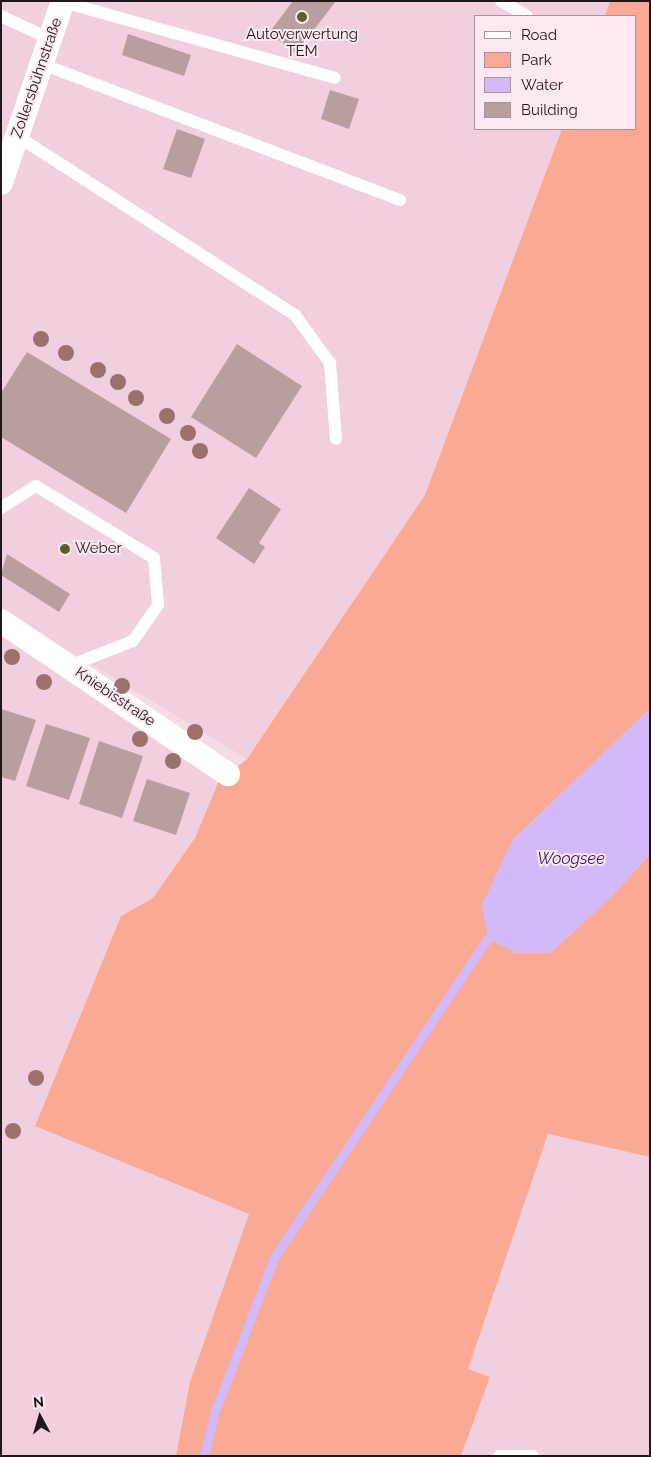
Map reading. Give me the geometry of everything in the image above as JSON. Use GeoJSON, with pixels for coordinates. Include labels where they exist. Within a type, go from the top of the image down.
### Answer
{"type":"FeatureCollection","features":[{"type":"Feature","properties":{"kind":"street","name":"Zollersbühnstraße"},"geometry":{"type":"LineString","coordinates":[[1,183],[63,2]]}},
{"type":"Feature","properties":{"kind":"street","name":"Kniebisstraße"},"geometry":{"type":"LineString","coordinates":[[1,622],[228,774]]}},
{"type":"Feature","properties":{"kind":"lane"},"geometry":{"type":"LineString","coordinates":[[501,1],[525,15]]}},
{"type":"Feature","properties":{"kind":"lane"},"geometry":{"type":"LineString","coordinates":[[63,2],[335,78]]}},
{"type":"Feature","properties":{"kind":"lane"},"geometry":{"type":"LineString","coordinates":[[1,16],[50,39]]}},
{"type":"Feature","properties":{"kind":"lane"},"geometry":{"type":"LineString","coordinates":[[42,64],[400,200]]}},
{"type":"Feature","properties":{"kind":"lane"},"geometry":{"type":"LineString","coordinates":[[17,136],[296,315],[330,363],[336,439]]}},
{"type":"Feature","properties":{"kind":"lane"},"geometry":{"type":"LineString","coordinates":[[1,508],[36,486],[154,558],[158,605],[133,640],[69,666]]}},
{"type":"Feature","properties":{"kind":"lane"},"geometry":{"type":"LineString","coordinates":[[499,1456],[533,1456]]}},
{"type":"Feature","properties":{"kind":"shaded area"},"geometry":{"type":"Polygon","coordinates":[[[1,1],[610,1],[605,15],[473,15],[473,130],[562,130],[425,495],[247,759],[1,609],[1,1]]]}},
{"type":"Feature","properties":{"kind":"shaded area"},"geometry":{"type":"Polygon","coordinates":[[[1,636],[218,783],[195,838],[153,898],[121,916],[35,1125],[249,1214],[190,1382],[176,1456],[1,1456],[1,636]]]}},
{"type":"Feature","properties":{"kind":"shaded area"},"geometry":{"type":"Polygon","coordinates":[[[548,1134],[650,1157],[650,1456],[431,1456],[468,1369],[548,1134]]]}},
{"type":"Feature","properties":{"kind":"green space"},"geometry":{"type":"Polygon","coordinates":[[[610,1],[650,1],[650,709],[512,841],[551,952],[610,898],[650,854],[650,1157],[548,1134],[468,1369],[490,1377],[461,1456],[176,1456],[190,1382],[249,1214],[35,1126],[121,916],[153,898],[195,838],[218,783],[247,759],[425,495],[562,130],[636,130],[636,15],[605,15],[610,1]]]}},
{"type":"Feature","properties":{"kind":"water","name":"Woogsee"},"geometry":{"type":"Polygon","coordinates":[[[650,709],[650,854],[610,898],[551,953],[515,953],[488,938],[482,905],[512,841],[650,709]]]}},
{"type":"Feature","properties":{"kind":"building","name":"Autoverwertung TEM"},"geometry":{"type":"Polygon","coordinates":[[[293,1],[336,1],[296,53],[269,33],[293,1]]]}},
{"type":"Feature","properties":{"kind":"building"},"geometry":{"type":"Polygon","coordinates":[[[128,34],[191,55],[184,76],[122,55],[128,34]]]}},
{"type":"Feature","properties":{"kind":"building"},"geometry":{"type":"Polygon","coordinates":[[[330,90],[359,99],[349,129],[321,119],[330,90]]]}},
{"type":"Feature","properties":{"kind":"building"},"geometry":{"type":"Polygon","coordinates":[[[177,129],[205,139],[191,178],[163,169],[177,129]]]}},
{"type":"Feature","properties":{"kind":"building"},"geometry":{"type":"Polygon","coordinates":[[[237,344],[302,386],[256,458],[191,417],[237,344]]]}},
{"type":"Feature","properties":{"kind":"building"},"geometry":{"type":"Polygon","coordinates":[[[27,352],[171,439],[126,513],[1,437],[1,393],[27,352]]]}},
{"type":"Feature","properties":{"kind":"building"},"geometry":{"type":"Polygon","coordinates":[[[249,488],[281,509],[259,543],[265,547],[254,564],[216,538],[249,488]]]}},
{"type":"Feature","properties":{"kind":"building"},"geometry":{"type":"Polygon","coordinates":[[[7,554],[70,594],[59,612],[1,575],[7,554]]]}},
{"type":"Feature","properties":{"kind":"building"},"geometry":{"type":"Polygon","coordinates":[[[1,709],[36,720],[15,781],[1,777],[1,709]]]}},
{"type":"Feature","properties":{"kind":"building"},"geometry":{"type":"Polygon","coordinates":[[[46,724],[90,738],[69,800],[26,786],[46,724]]]}},
{"type":"Feature","properties":{"kind":"building"},"geometry":{"type":"Polygon","coordinates":[[[99,741],[143,756],[122,818],[79,804],[99,741]]]}},
{"type":"Feature","properties":{"kind":"building"},"geometry":{"type":"Polygon","coordinates":[[[147,779],[190,793],[176,835],[133,821],[147,779]]]}},
{"type":"Feature","properties":{"kind":"waterway"},"geometry":{"type":"LineString","coordinates":[[204,1456],[215,1412],[274,1258],[488,938]]}},
{"type":"Feature","properties":{"kind":"place","name":"Autoverwertung TEM"},"geometry":{"type":"Point","coordinates":[302,17]}},
{"type":"Feature","properties":{"kind":"place","name":"Weber"},"geometry":{"type":"Point","coordinates":[65,549]}}]}
